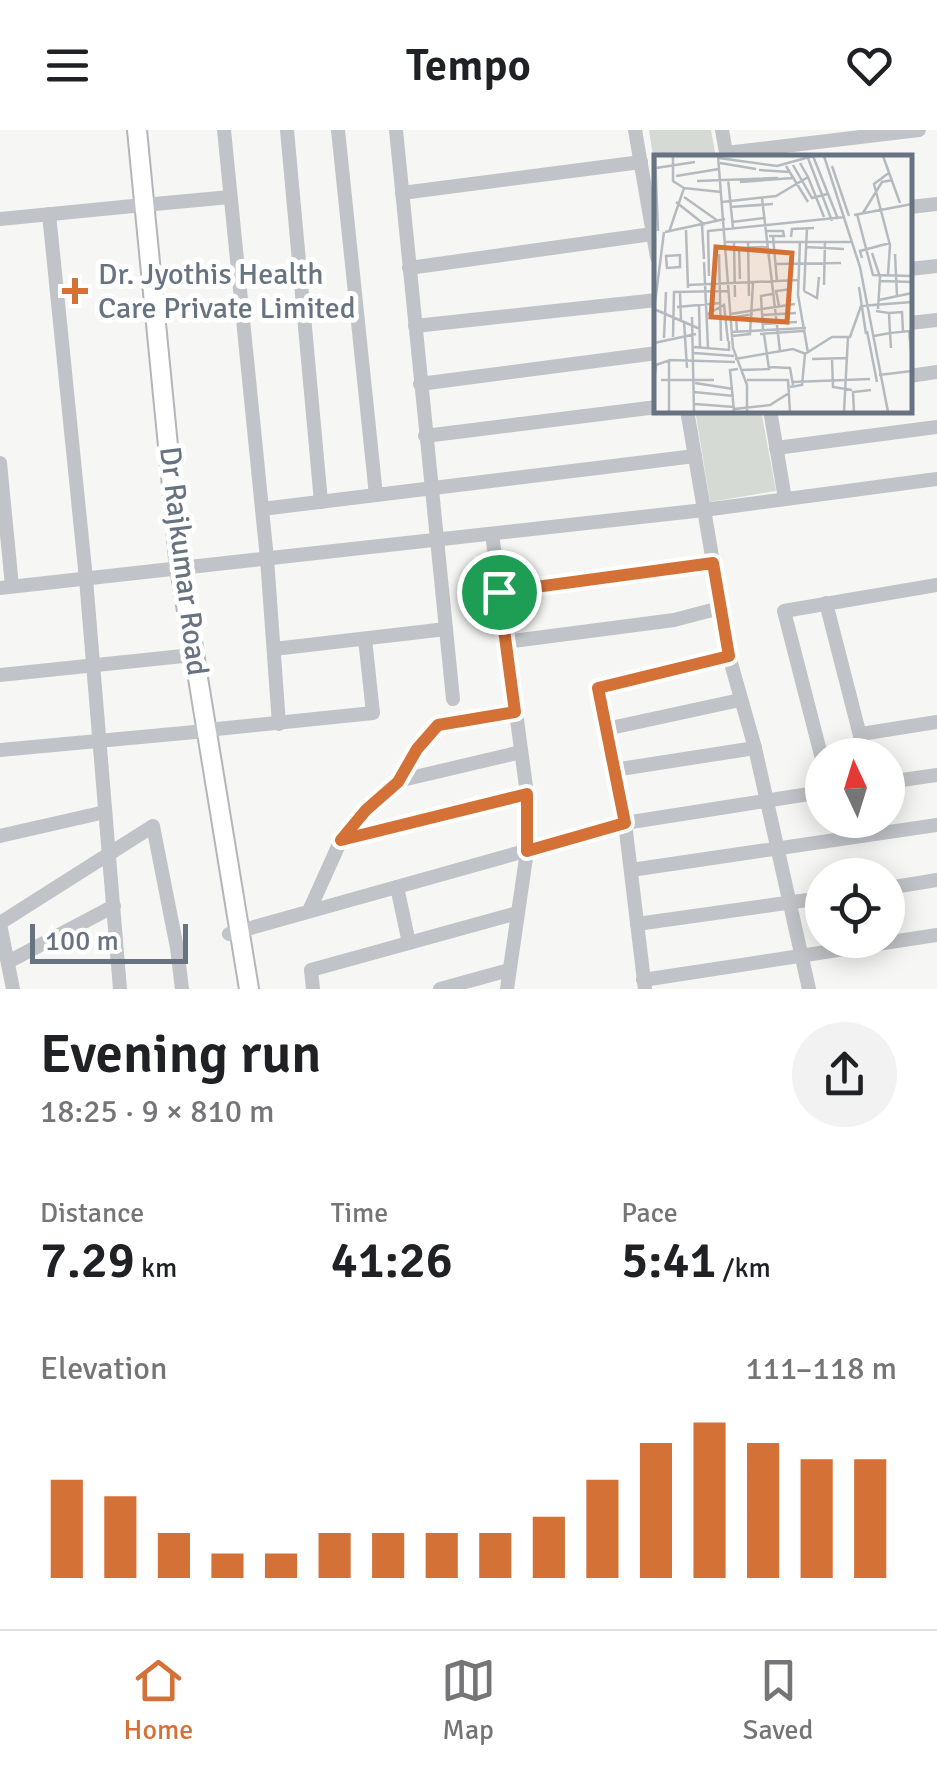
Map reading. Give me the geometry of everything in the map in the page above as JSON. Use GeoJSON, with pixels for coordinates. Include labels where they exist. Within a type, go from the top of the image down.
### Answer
{"type":"FeatureCollection","features":[{"type":"Feature","properties":{"kind":"main road","name":"Dr Rajkumar Road"},"geometry":{"type":"LineString","coordinates":[[126,130],[139,205]]}},
{"type":"Feature","properties":{"kind":"main road","name":"Dr Rajkumar Road"},"geometry":{"type":"LineString","coordinates":[[137,130],[146,321],[183,656],[201,731]]}},
{"type":"Feature","properties":{"kind":"main road","name":"Dr Rajkumar Road"},"geometry":{"type":"LineString","coordinates":[[175,569],[235,932],[250,989]]}},
{"type":"Feature","properties":{"kind":"main road","name":"Dr Rajkumar Road"},"geometry":{"type":"LineString","coordinates":[[235,932],[238,989]]}},
{"type":"Feature","properties":{"kind":"street"},"geometry":{"type":"LineString","coordinates":[[224,130],[280,724]]}},
{"type":"Feature","properties":{"kind":"street"},"geometry":{"type":"LineString","coordinates":[[287,130],[321,502]]}},
{"type":"Feature","properties":{"kind":"street"},"geometry":{"type":"LineString","coordinates":[[338,130],[376,495]]}},
{"type":"Feature","properties":{"kind":"street"},"geometry":{"type":"LineString","coordinates":[[396,130],[453,699]]}},
{"type":"Feature","properties":{"kind":"street"},"geometry":{"type":"LineString","coordinates":[[635,130],[654,244]]}},
{"type":"Feature","properties":{"kind":"street"},"geometry":{"type":"LineString","coordinates":[[722,130],[726,155],[919,130]]}},
{"type":"Feature","properties":{"kind":"street"},"geometry":{"type":"LineString","coordinates":[[402,194],[641,162]]}},
{"type":"Feature","properties":{"kind":"street"},"geometry":{"type":"LineString","coordinates":[[0,219],[230,197]]}},
{"type":"Feature","properties":{"kind":"street"},"geometry":{"type":"LineString","coordinates":[[912,207],[937,204]]}},
{"type":"Feature","properties":{"kind":"street"},"geometry":{"type":"LineString","coordinates":[[50,214],[114,906],[115,987]]}},
{"type":"Feature","properties":{"kind":"street"},"geometry":{"type":"LineString","coordinates":[[409,268],[652,234]]}},
{"type":"Feature","properties":{"kind":"street"},"geometry":{"type":"LineString","coordinates":[[912,268],[937,266]]}},
{"type":"Feature","properties":{"kind":"street"},"geometry":{"type":"LineString","coordinates":[[415,326],[654,300]]}},
{"type":"Feature","properties":{"kind":"street"},"geometry":{"type":"LineString","coordinates":[[912,323],[937,320]]}},
{"type":"Feature","properties":{"kind":"street"},"geometry":{"type":"LineString","coordinates":[[420,384],[654,352]]}},
{"type":"Feature","properties":{"kind":"street"},"geometry":{"type":"LineString","coordinates":[[912,376],[937,372]]}},
{"type":"Feature","properties":{"kind":"street"},"geometry":{"type":"LineString","coordinates":[[425,436],[654,407]]}},
{"type":"Feature","properties":{"kind":"street"},"geometry":{"type":"LineString","coordinates":[[687,412],[729,656],[755,748],[809,989]]}},
{"type":"Feature","properties":{"kind":"street"},"geometry":{"type":"LineString","coordinates":[[770,412],[785,499]]}},
{"type":"Feature","properties":{"kind":"street"},"geometry":{"type":"LineString","coordinates":[[776,448],[937,428]]}},
{"type":"Feature","properties":{"kind":"street"},"geometry":{"type":"LineString","coordinates":[[262,509],[694,456]]}},
{"type":"Feature","properties":{"kind":"street"},"geometry":{"type":"LineString","coordinates":[[0,463],[6,587],[704,510],[937,479]]}},
{"type":"Feature","properties":{"kind":"street"},"geometry":{"type":"LineString","coordinates":[[492,534],[527,794],[527,851],[507,989]]}},
{"type":"Feature","properties":{"kind":"street"},"geometry":{"type":"LineString","coordinates":[[499,592],[713,563]]}},
{"type":"Feature","properties":{"kind":"street"},"geometry":{"type":"LineString","coordinates":[[817,738],[784,611],[937,585]]}},
{"type":"Feature","properties":{"kind":"street"},"geometry":{"type":"LineString","coordinates":[[826,603],[862,738]]}},
{"type":"Feature","properties":{"kind":"street"},"geometry":{"type":"LineString","coordinates":[[505,642],[674,620],[720,608]]}},
{"type":"Feature","properties":{"kind":"street"},"geometry":{"type":"LineString","coordinates":[[274,649],[446,630]]}},
{"type":"Feature","properties":{"kind":"street"},"geometry":{"type":"LineString","coordinates":[[0,750],[372,713],[365,639]]}},
{"type":"Feature","properties":{"kind":"street"},"geometry":{"type":"LineString","coordinates":[[0,675],[183,656]]}},
{"type":"Feature","properties":{"kind":"street"},"geometry":{"type":"LineString","coordinates":[[729,656],[598,688],[625,823],[644,984],[802,955],[937,936]]}},
{"type":"Feature","properties":{"kind":"street"},"geometry":{"type":"LineString","coordinates":[[606,728],[740,700]]}},
{"type":"Feature","properties":{"kind":"street"},"geometry":{"type":"LineString","coordinates":[[309,911],[341,840],[366,810],[398,782],[417,749],[438,725],[515,712]]}},
{"type":"Feature","properties":{"kind":"street"},"geometry":{"type":"LineString","coordinates":[[861,734],[937,722]]}},
{"type":"Feature","properties":{"kind":"street"},"geometry":{"type":"LineString","coordinates":[[614,770],[755,748]]}},
{"type":"Feature","properties":{"kind":"street"},"geometry":{"type":"LineString","coordinates":[[398,782],[521,752]]}},
{"type":"Feature","properties":{"kind":"street"},"geometry":{"type":"LineString","coordinates":[[905,780],[937,775]]}},
{"type":"Feature","properties":{"kind":"street"},"geometry":{"type":"LineString","coordinates":[[341,840],[527,794]]}},
{"type":"Feature","properties":{"kind":"street"},"geometry":{"type":"LineString","coordinates":[[235,932],[625,823],[805,794]]}},
{"type":"Feature","properties":{"kind":"street"},"geometry":{"type":"LineString","coordinates":[[0,836],[105,812]]}},
{"type":"Feature","properties":{"kind":"street"},"geometry":{"type":"LineString","coordinates":[[630,870],[937,824]]}},
{"type":"Feature","properties":{"kind":"street"},"geometry":{"type":"LineString","coordinates":[[14,989],[0,923],[153,826],[182,989]]}},
{"type":"Feature","properties":{"kind":"street"},"geometry":{"type":"LineString","coordinates":[[905,885],[937,880]]}},
{"type":"Feature","properties":{"kind":"street"},"geometry":{"type":"LineString","coordinates":[[397,887],[409,943]]}},
{"type":"Feature","properties":{"kind":"street"},"geometry":{"type":"LineString","coordinates":[[637,924],[805,900]]}},
{"type":"Feature","properties":{"kind":"street"},"geometry":{"type":"LineString","coordinates":[[8,962],[114,906]]}},
{"type":"Feature","properties":{"kind":"street"},"geometry":{"type":"LineString","coordinates":[[313,989],[311,970],[518,913]]}},
{"type":"Feature","properties":{"kind":"street"},"geometry":{"type":"LineString","coordinates":[[440,989],[509,970]]}},
{"type":"Feature","properties":{"kind":"shaded area"},"geometry":{"type":"Polygon","coordinates":[[[649,130],[711,130],[716,155],[654,155],[654,162],[649,130]]]}},
{"type":"Feature","properties":{"kind":"shaded area"},"geometry":{"type":"Polygon","coordinates":[[[695,412],[761,412],[776,491],[710,502],[695,412]]]}},
{"type":"Feature","properties":{"kind":"place","name":"Dr. Jyothis Health Care Private Limited"},"geometry":{"type":"Point","coordinates":[75,291]}},
{"type":"Feature","properties":{"kind":"route"},"geometry":{"type":"LineString","coordinates":[[713,563],[729,656],[598,688],[625,823],[527,851],[527,794],[341,840],[366,810],[398,782],[417,749],[438,725],[515,712],[499,592],[713,563]]}}]}
